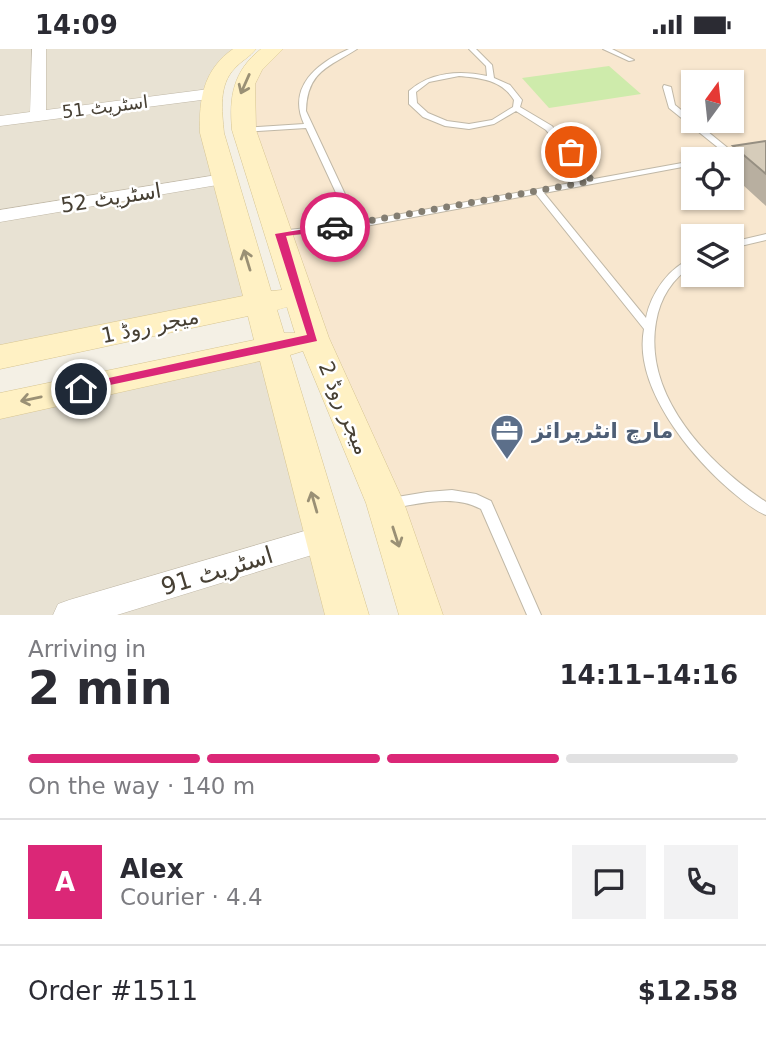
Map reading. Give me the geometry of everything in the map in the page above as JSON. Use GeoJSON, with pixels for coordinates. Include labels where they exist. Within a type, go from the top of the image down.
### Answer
{"type":"FeatureCollection","features":[{"type":"Feature","properties":{"kind":"street"},"geometry":{"type":"LineString","coordinates":[[37,116],[38,49]]}},
{"type":"Feature","properties":{"kind":"street"},"geometry":{"type":"LineString","coordinates":[[209,94],[221,71],[246,49]]}},
{"type":"Feature","properties":{"kind":"street","name":"میجر روڈ 2"},"geometry":{"type":"LineString","coordinates":[[273,49],[254,64],[240,95],[228,131],[223,179],[261,303],[270,348],[347,615]]}},
{"type":"Feature","properties":{"kind":"street","name":"اسٹریٹ 51"},"geometry":{"type":"LineString","coordinates":[[0,121],[209,94]]}},
{"type":"Feature","properties":{"kind":"street","name":"میجر روڈ 2"},"geometry":{"type":"LineString","coordinates":[[209,94],[280,234],[313,338],[385,503],[421,615]]}},
{"type":"Feature","properties":{"kind":"street","name":"اسٹریٹ 52"},"geometry":{"type":"LineString","coordinates":[[0,216],[223,179]]}},
{"type":"Feature","properties":{"kind":"street","name":"میجر روڈ 1"},"geometry":{"type":"LineString","coordinates":[[0,357],[299,295]]}},
{"type":"Feature","properties":{"kind":"street"},"geometry":{"type":"LineString","coordinates":[[0,406],[313,338]]}},
{"type":"Feature","properties":{"kind":"street","name":"اسٹریٹ 91"},"geometry":{"type":"LineString","coordinates":[[69,615],[325,538]]}},
{"type":"Feature","properties":{"kind":"lane"},"geometry":{"type":"LineString","coordinates":[[354,49],[310,77],[301,95],[302,111],[355,225]]}},
{"type":"Feature","properties":{"kind":"lane"},"geometry":{"type":"LineString","coordinates":[[472,49],[489,65],[491,79]]}},
{"type":"Feature","properties":{"kind":"lane"},"geometry":{"type":"LineString","coordinates":[[606,49],[631,60]]}},
{"type":"Feature","properties":{"kind":"lane"},"geometry":{"type":"LineString","coordinates":[[458,74],[491,79],[514,92],[518,100],[516,109],[496,122],[461,126],[427,118],[411,102],[411,93],[428,80],[458,74]]}},
{"type":"Feature","properties":{"kind":"lane"},"geometry":{"type":"LineString","coordinates":[[667,87],[672,106],[722,147]]}},
{"type":"Feature","properties":{"kind":"lane"},"geometry":{"type":"LineString","coordinates":[[516,109],[549,128],[592,181]]}},
{"type":"Feature","properties":{"kind":"lane"},"geometry":{"type":"LineString","coordinates":[[228,131],[309,125]]}},
{"type":"Feature","properties":{"kind":"lane"},"geometry":{"type":"LineString","coordinates":[[280,234],[355,225],[681,165]]}},
{"type":"Feature","properties":{"kind":"lane"},"geometry":{"type":"LineString","coordinates":[[538,191],[647,326]]}},
{"type":"Feature","properties":{"kind":"lane"},"geometry":{"type":"LineString","coordinates":[[744,242],[766,237]]}},
{"type":"Feature","properties":{"kind":"lane"},"geometry":{"type":"LineString","coordinates":[[681,272],[659,292],[647,326],[650,366],[668,410],[705,458],[766,509]]}},
{"type":"Feature","properties":{"kind":"lane"},"geometry":{"type":"LineString","coordinates":[[385,503],[461,495],[473,497],[486,505],[534,615]]}},
{"type":"Feature","properties":{"kind":"shaded area"},"geometry":{"type":"Polygon","coordinates":[[[0,49],[246,49],[209,94],[260,303],[0,355],[0,49]]]}},
{"type":"Feature","properties":{"kind":"shaded area"},"geometry":{"type":"Polygon","coordinates":[[[279,49],[766,49],[766,615],[419,615],[244,130],[254,64],[279,49]]]}},
{"type":"Feature","properties":{"kind":"shaded area"},"geometry":{"type":"Polygon","coordinates":[[[270,348],[347,615],[0,615],[0,404],[270,348]]]}},
{"type":"Feature","properties":{"kind":"green space"},"geometry":{"type":"Polygon","coordinates":[[[609,66],[641,94],[549,108],[522,78],[609,66]]]}},
{"type":"Feature","properties":{"kind":"building"},"geometry":{"type":"Polygon","coordinates":[[[766,141],[766,174],[744,155],[744,147],[733,146],[766,141]]]}},
{"type":"Feature","properties":{"kind":"way so far"},"geometry":{"type":"LineString","coordinates":[[335,227],[592,181],[571,152]]}},
{"type":"Feature","properties":{"kind":"place","name":"مارچ انٹرپرائز"},"geometry":{"type":"Point","coordinates":[507,461]}},
{"type":"Feature","properties":{"kind":"route"},"geometry":{"type":"LineString","coordinates":[[81,389],[313,338],[280,234],[335,227]]}}]}
